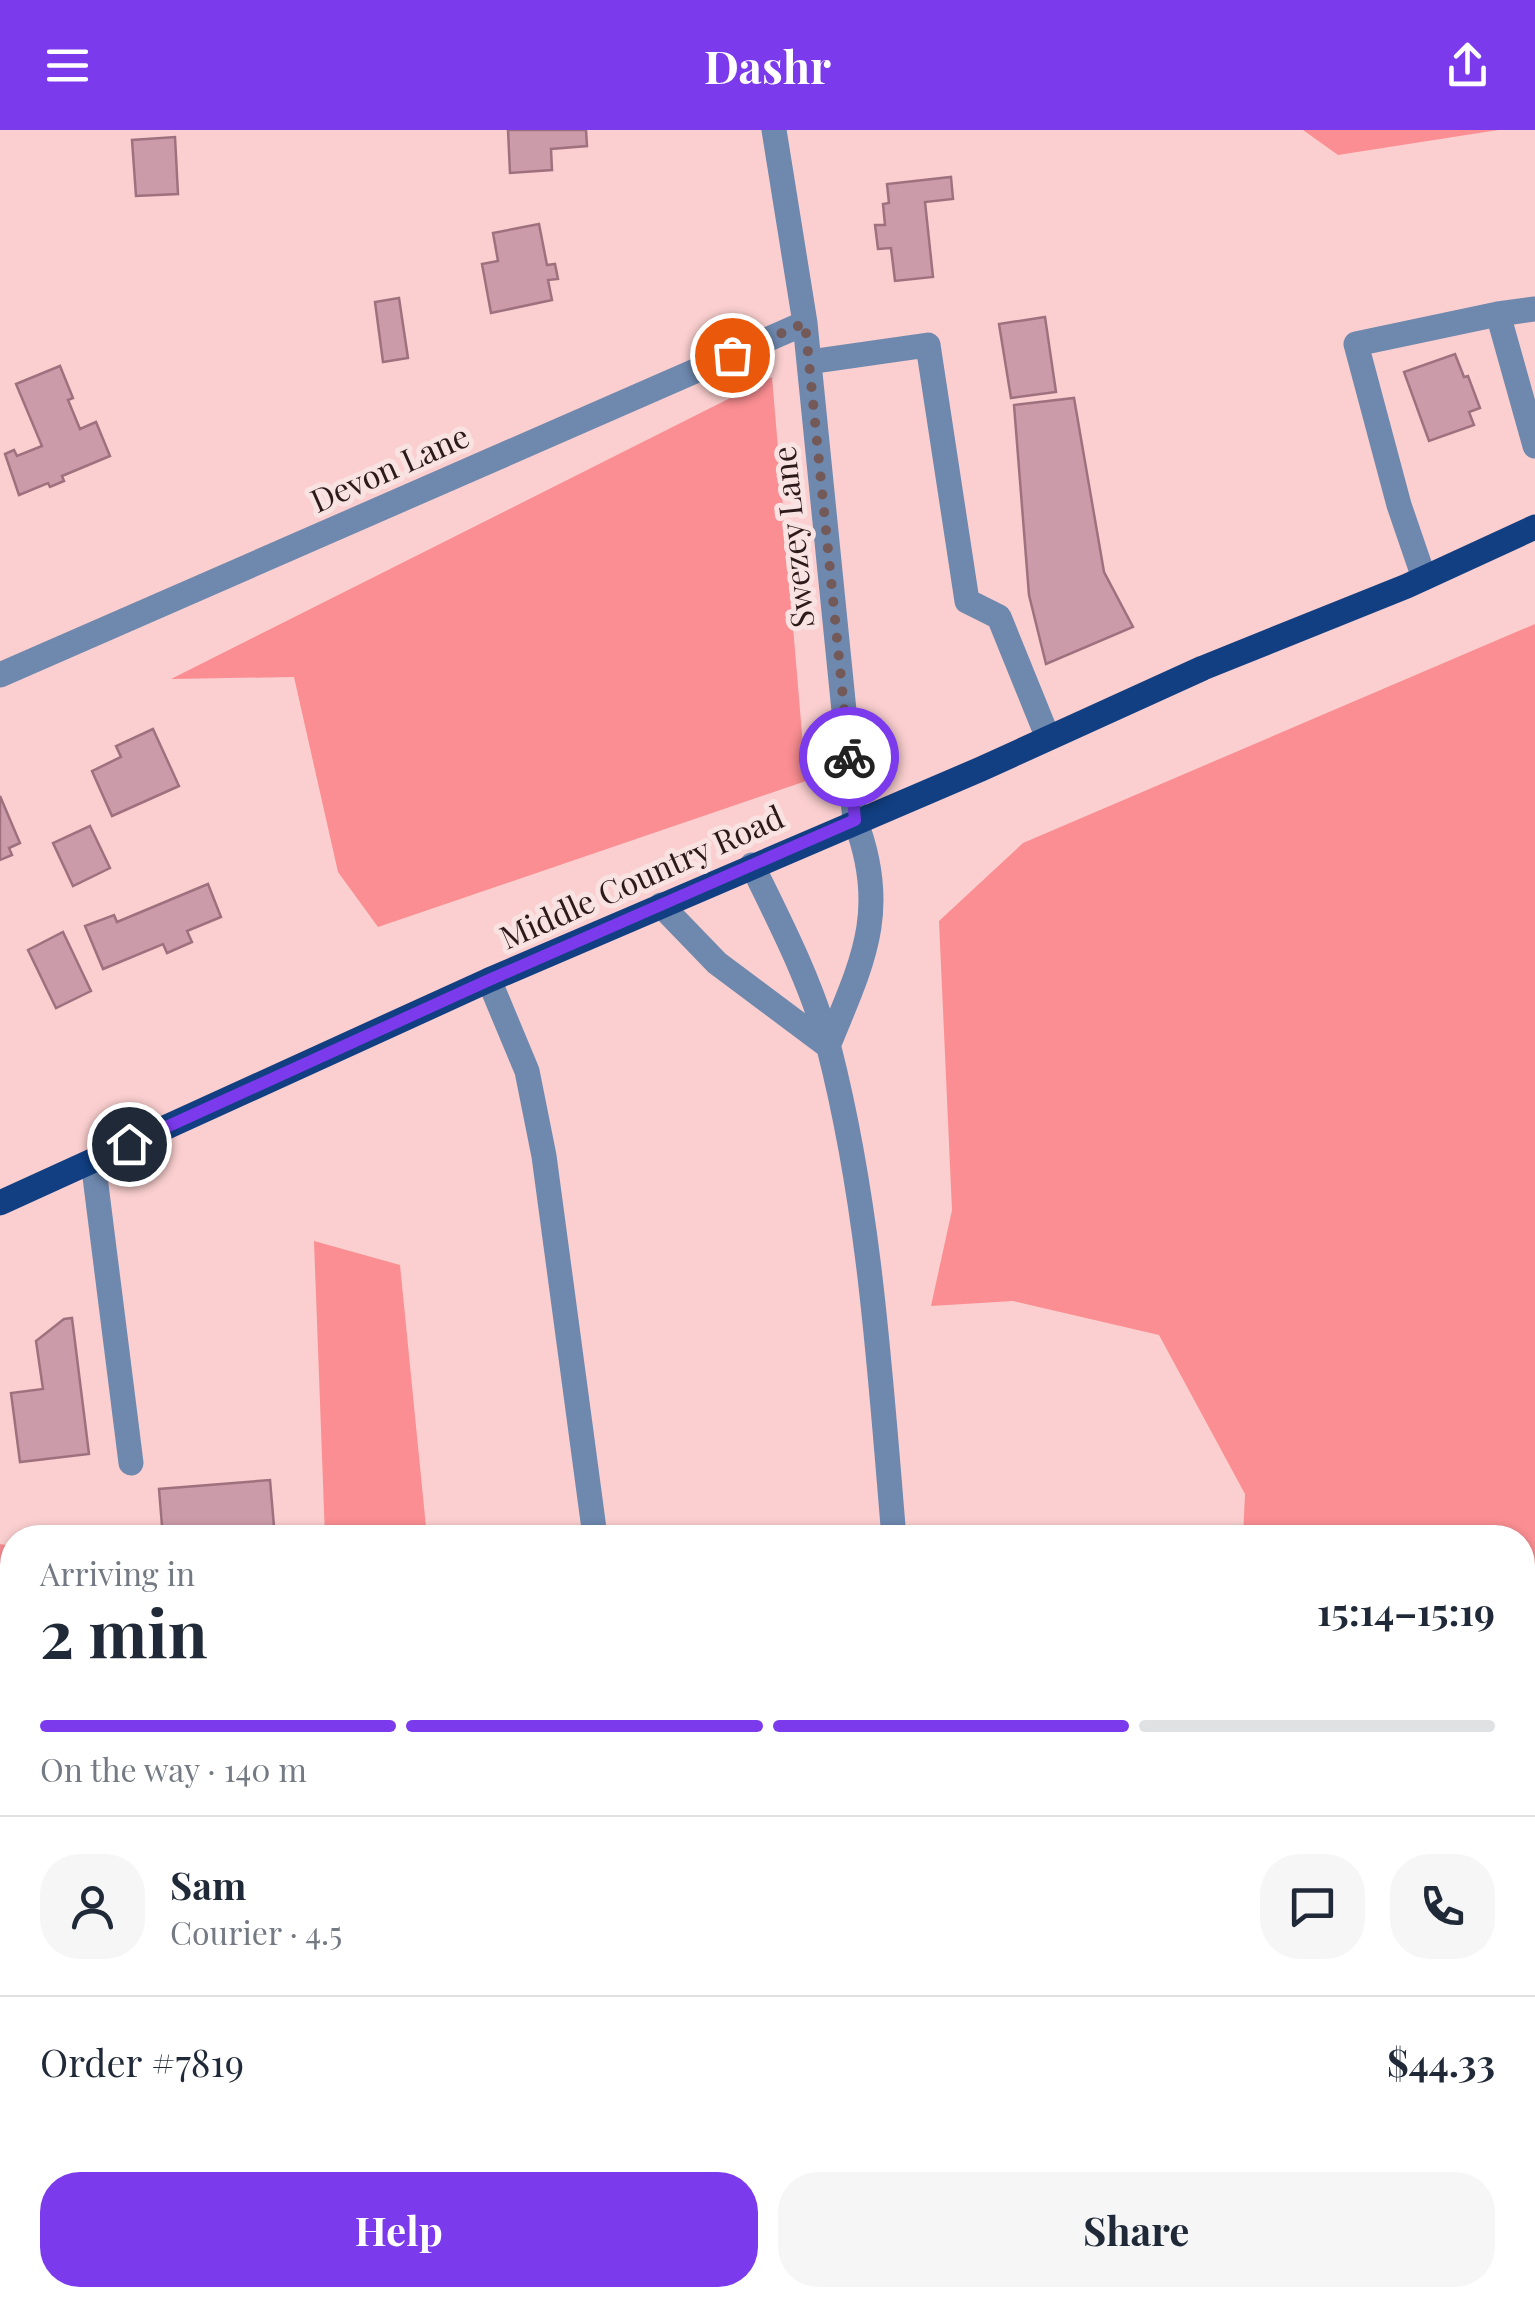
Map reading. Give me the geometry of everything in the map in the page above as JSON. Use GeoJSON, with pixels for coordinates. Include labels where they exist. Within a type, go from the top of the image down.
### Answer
{"type":"FeatureCollection","features":[{"type":"Feature","properties":{"kind":"main road","name":"Middle Country Road"},"geometry":{"type":"LineString","coordinates":[[0,1203],[489,980],[1535,527]]}},
{"type":"Feature","properties":{"kind":"street","name":"Swezey Lane"},"geometry":{"type":"LineString","coordinates":[[774,130],[805,323],[855,820],[872,896],[866,953],[828,1046]]}},
{"type":"Feature","properties":{"kind":"street"},"geometry":{"type":"LineString","coordinates":[[1424,578],[1399,505],[1356,344],[1535,309]]}},
{"type":"Feature","properties":{"kind":"street"},"geometry":{"type":"LineString","coordinates":[[1498,314],[1535,446]]}},
{"type":"Feature","properties":{"kind":"street","name":"Devon Lane"},"geometry":{"type":"LineString","coordinates":[[0,675],[805,323]]}},
{"type":"Feature","properties":{"kind":"street"},"geometry":{"type":"LineString","coordinates":[[809,362],[928,345],[966,602],[999,617],[1048,738]]}},
{"type":"Feature","properties":{"kind":"street"},"geometry":{"type":"LineString","coordinates":[[752,866],[792,946],[828,1046],[869,1252],[893,1525]]}},
{"type":"Feature","properties":{"kind":"street"},"geometry":{"type":"LineString","coordinates":[[660,905],[718,964],[828,1046]]}},
{"type":"Feature","properties":{"kind":"street"},"geometry":{"type":"LineString","coordinates":[[489,980],[531,1088],[544,1156],[594,1525]]}},
{"type":"Feature","properties":{"kind":"street"},"geometry":{"type":"LineString","coordinates":[[93,1160],[131,1463]]}},
{"type":"Feature","properties":{"kind":"shaded area"},"geometry":{"type":"Polygon","coordinates":[[[1303,130],[1498,130],[1338,155],[1303,130]]]}},
{"type":"Feature","properties":{"kind":"shaded area"},"geometry":{"type":"Polygon","coordinates":[[[772,377],[806,781],[378,927],[338,872],[294,677],[171,679],[772,377]]]}},
{"type":"Feature","properties":{"kind":"shaded area"},"geometry":{"type":"Polygon","coordinates":[[[1535,624],[1535,1525],[1244,1525],[1245,1494],[1159,1335],[1013,1301],[931,1306],[952,1210],[939,921],[1023,843],[1535,624]]]}},
{"type":"Feature","properties":{"kind":"shaded area"},"geometry":{"type":"Polygon","coordinates":[[[314,1241],[400,1265],[426,1525],[325,1525],[314,1241]]]}},
{"type":"Feature","properties":{"kind":"building"},"geometry":{"type":"Polygon","coordinates":[[[508,130],[586,130],[587,146],[551,149],[552,170],[510,173],[508,130]]]}},
{"type":"Feature","properties":{"kind":"building"},"geometry":{"type":"Polygon","coordinates":[[[175,137],[178,194],[136,196],[132,140],[175,137]]]}},
{"type":"Feature","properties":{"kind":"building"},"geometry":{"type":"Polygon","coordinates":[[[951,177],[953,199],[925,202],[933,277],[895,281],[891,248],[878,249],[875,225],[885,225],[883,204],[889,203],[887,184],[951,177]]]}},
{"type":"Feature","properties":{"kind":"building"},"geometry":{"type":"Polygon","coordinates":[[[539,224],[547,265],[555,264],[558,279],[548,280],[552,300],[491,313],[482,264],[498,261],[493,233],[539,224]]]}},
{"type":"Feature","properties":{"kind":"building"},"geometry":{"type":"Polygon","coordinates":[[[399,298],[408,358],[383,362],[375,302],[399,298]]]}},
{"type":"Feature","properties":{"kind":"building"},"geometry":{"type":"Polygon","coordinates":[[[1045,317],[1056,392],[1011,398],[999,324],[1045,317]]]}},
{"type":"Feature","properties":{"kind":"building"},"geometry":{"type":"Polygon","coordinates":[[[1455,354],[1480,408],[1469,412],[1474,425],[1429,441],[1404,372],[1455,354]]]}},
{"type":"Feature","properties":{"kind":"building"},"geometry":{"type":"Polygon","coordinates":[[[60,366],[80,429],[96,422],[110,456],[62,476],[64,481],[50,487],[48,483],[19,495],[5,454],[14,450],[17,456],[42,446],[16,384],[60,366]]]}},
{"type":"Feature","properties":{"kind":"building"},"geometry":{"type":"Polygon","coordinates":[[[1074,398],[1104,572],[1133,627],[1046,664],[1029,595],[1014,405],[1074,398]]]}},
{"type":"Feature","properties":{"kind":"building"},"geometry":{"type":"Polygon","coordinates":[[[153,729],[179,786],[112,816],[92,771],[121,757],[116,746],[153,729]]]}},
{"type":"Feature","properties":{"kind":"building"},"geometry":{"type":"Polygon","coordinates":[[[0,796],[20,843],[9,848],[12,855],[0,860],[0,796]]]}},
{"type":"Feature","properties":{"kind":"building"},"geometry":{"type":"Polygon","coordinates":[[[90,826],[110,868],[73,886],[53,843],[90,826]]]}},
{"type":"Feature","properties":{"kind":"building"},"geometry":{"type":"Polygon","coordinates":[[[208,884],[221,917],[187,931],[192,942],[167,953],[163,944],[103,969],[85,926],[114,915],[117,922],[208,884]]]}},
{"type":"Feature","properties":{"kind":"building"},"geometry":{"type":"Polygon","coordinates":[[[63,932],[91,991],[56,1008],[28,950],[63,932]]]}},
{"type":"Feature","properties":{"kind":"building"},"geometry":{"type":"Polygon","coordinates":[[[72,1318],[89,1454],[20,1462],[11,1393],[43,1389],[36,1341],[64,1319],[72,1318]]]}},
{"type":"Feature","properties":{"kind":"building"},"geometry":{"type":"Polygon","coordinates":[[[270,1480],[274,1525],[162,1525],[159,1489],[270,1480]]]}},
{"type":"Feature","properties":{"kind":"way so far"},"geometry":{"type":"LineString","coordinates":[[732,355],[805,323],[849,757]]}},
{"type":"Feature","properties":{"kind":"route"},"geometry":{"type":"LineString","coordinates":[[129,1144],[489,980],[855,820],[849,757]]}}]}
